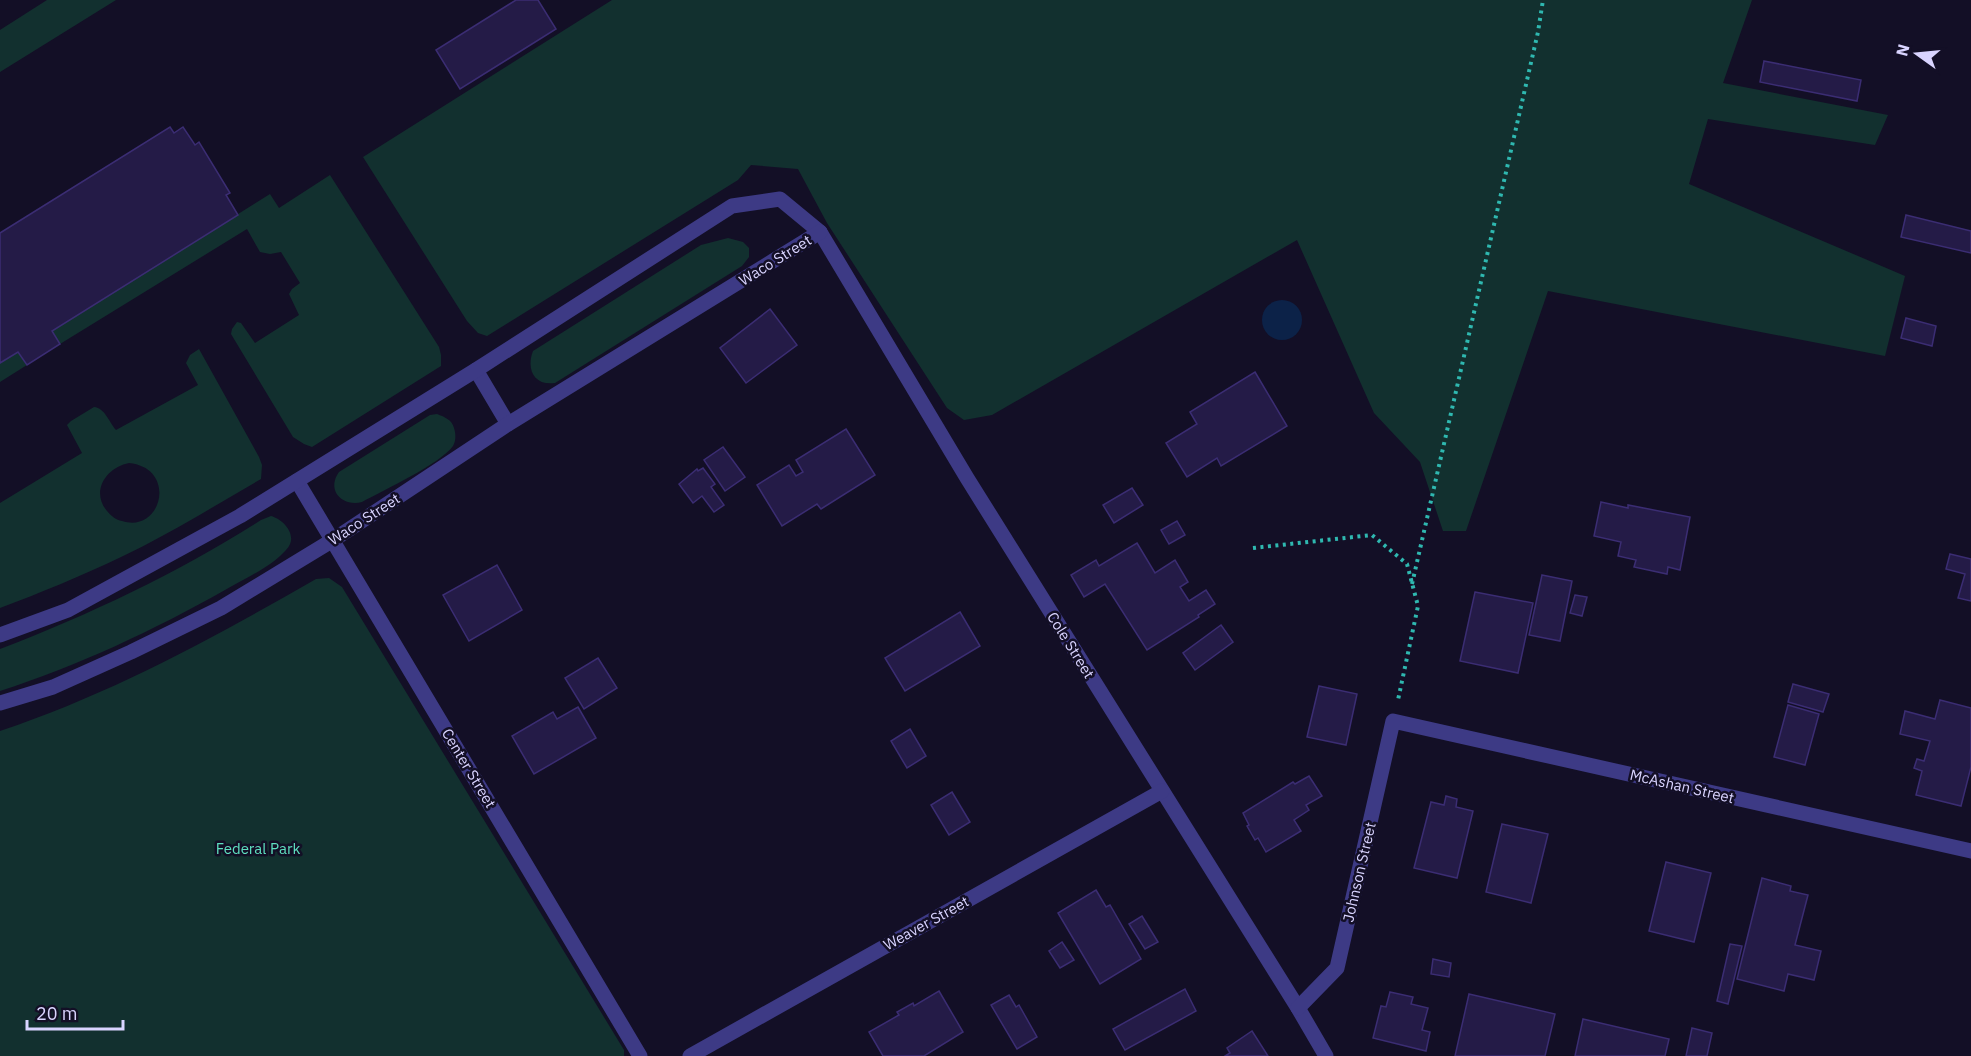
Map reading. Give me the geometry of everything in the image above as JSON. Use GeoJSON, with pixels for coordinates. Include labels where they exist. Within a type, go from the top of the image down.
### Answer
{"type":"FeatureCollection","features":[{"type":"Feature","properties":{"kind":"street","name":"Waco Street"},"geometry":{"type":"LineString","coordinates":[[0,634],[68,610],[240,516],[476,370],[732,206],[780,199],[820,232],[507,424],[333,540],[221,608],[53,687],[0,703]]}},
{"type":"Feature","properties":{"kind":"street","name":"Cole Street"},"geometry":{"type":"LineString","coordinates":[[820,232],[967,478],[1326,1056]]}},
{"type":"Feature","properties":{"kind":"street"},"geometry":{"type":"LineString","coordinates":[[476,370],[507,424]]}},
{"type":"Feature","properties":{"kind":"street","name":"Center Street"},"geometry":{"type":"LineString","coordinates":[[297,481],[640,1056]]}},
{"type":"Feature","properties":{"kind":"street","name":"McAshan Street"},"geometry":{"type":"LineString","coordinates":[[1393,721],[1971,850]]}},
{"type":"Feature","properties":{"kind":"street","name":"Johnson Street"},"geometry":{"type":"LineString","coordinates":[[1298,1008],[1337,968],[1393,721]]}},
{"type":"Feature","properties":{"kind":"street","name":"Weaver Street"},"geometry":{"type":"LineString","coordinates":[[690,1056],[1162,791]]}},
{"type":"Feature","properties":{"kind":"path"},"geometry":{"type":"LineString","coordinates":[[1412,584],[1535,44],[1542,0]]}},
{"type":"Feature","properties":{"kind":"path"},"geometry":{"type":"LineString","coordinates":[[1253,548],[1372,535],[1407,564],[1418,606],[1393,721]]}},
{"type":"Feature","properties":{"kind":"green space"},"geometry":{"type":"Polygon","coordinates":[[[47,0],[116,0],[0,72],[0,30],[47,0]]]}},
{"type":"Feature","properties":{"kind":"green space"},"geometry":{"type":"Polygon","coordinates":[[[612,0],[1752,0],[1723,83],[1888,115],[1875,145],[1708,119],[1689,184],[1905,276],[1885,356],[1548,291],[1466,531],[1443,531],[1420,462],[1374,413],[1297,240],[992,415],[964,420],[947,408],[827,223],[798,169],[751,165],[738,180],[487,336],[478,333],[467,321],[363,157],[612,0]]]}},
{"type":"Feature","properties":{"kind":"green space"},"geometry":{"type":"Polygon","coordinates":[[[330,175],[439,347],[441,366],[312,447],[293,437],[231,334],[237,322],[241,323],[255,343],[299,315],[289,294],[300,283],[281,252],[270,254],[260,252],[247,229],[60,344],[52,331],[270,194],[279,208],[330,175]]]}},
{"type":"Feature","properties":{"kind":"green space"},"geometry":{"type":"Polygon","coordinates":[[[728,238],[743,242],[749,248],[749,257],[742,266],[555,383],[542,382],[534,375],[531,370],[533,351],[701,245],[728,238]]]}},
{"type":"Feature","properties":{"kind":"green space"},"geometry":{"type":"Polygon","coordinates":[[[199,349],[259,457],[262,465],[261,479],[173,530],[105,565],[0,608],[0,503],[82,453],[67,425],[94,407],[104,413],[116,430],[198,385],[186,363],[190,355],[199,349]],[[129,463],[121,465],[103,481],[100,496],[102,503],[116,519],[136,522],[147,518],[155,510],[159,499],[159,487],[154,476],[144,467],[129,463]]]}},
{"type":"Feature","properties":{"kind":"green space"},"geometry":{"type":"Polygon","coordinates":[[[18,352],[27,365],[0,382],[0,363],[18,352]]]}},
{"type":"Feature","properties":{"kind":"green space"},"geometry":{"type":"Polygon","coordinates":[[[437,414],[450,421],[455,430],[454,444],[446,453],[397,484],[362,502],[348,502],[338,496],[334,485],[339,472],[430,415],[437,414]]]}},
{"type":"Feature","properties":{"kind":"green space"},"geometry":{"type":"Polygon","coordinates":[[[271,516],[285,525],[291,535],[291,540],[286,550],[265,567],[198,605],[115,646],[0,691],[0,649],[134,591],[271,516]]]}},
{"type":"Feature","properties":{"kind":"green space","name":"Federal Park"},"geometry":{"type":"Polygon","coordinates":[[[329,578],[342,587],[624,1050],[624,1056],[0,1056],[0,731],[83,700],[122,682],[201,643],[316,579],[329,578]]]}},
{"type":"Feature","properties":{"kind":"water"},"geometry":{"type":"Polygon","coordinates":[[[1282,300],[1296,306],[1302,320],[1296,334],[1282,340],[1268,334],[1262,320],[1268,306],[1282,300]]]}},
{"type":"Feature","properties":{"kind":"building"},"geometry":{"type":"Polygon","coordinates":[[[516,0],[538,0],[556,29],[460,89],[436,50],[516,0]]]}},
{"type":"Feature","properties":{"kind":"building"},"geometry":{"type":"Polygon","coordinates":[[[1764,61],[1861,80],[1857,101],[1760,82],[1764,61]]]}},
{"type":"Feature","properties":{"kind":"building"},"geometry":{"type":"Polygon","coordinates":[[[170,127],[174,133],[183,127],[195,145],[199,142],[230,193],[226,195],[238,215],[52,331],[60,344],[27,365],[18,352],[0,363],[0,233],[170,127]]]}},
{"type":"Feature","properties":{"kind":"building"},"geometry":{"type":"Polygon","coordinates":[[[1906,215],[1971,231],[1971,253],[1901,237],[1906,215]]]}},
{"type":"Feature","properties":{"kind":"building"},"geometry":{"type":"Polygon","coordinates":[[[770,309],[797,345],[746,383],[720,348],[770,309]]]}},
{"type":"Feature","properties":{"kind":"building"},"geometry":{"type":"Polygon","coordinates":[[[1906,318],[1936,326],[1932,346],[1901,338],[1906,318]]]}},
{"type":"Feature","properties":{"kind":"building"},"geometry":{"type":"Polygon","coordinates":[[[1255,372],[1287,426],[1221,466],[1217,458],[1187,477],[1166,443],[1197,424],[1190,412],[1255,372]]]}},
{"type":"Feature","properties":{"kind":"building"},"geometry":{"type":"Polygon","coordinates":[[[846,429],[875,475],[821,509],[817,504],[782,526],[757,485],[789,465],[796,476],[803,472],[796,460],[846,429]]]}},
{"type":"Feature","properties":{"kind":"building"},"geometry":{"type":"Polygon","coordinates":[[[723,447],[745,477],[725,491],[704,460],[723,447]]]}},
{"type":"Feature","properties":{"kind":"building"},"geometry":{"type":"Polygon","coordinates":[[[703,468],[715,484],[711,487],[724,505],[714,512],[702,496],[693,503],[679,484],[697,469],[698,471],[703,468]]]}},
{"type":"Feature","properties":{"kind":"building"},"geometry":{"type":"Polygon","coordinates":[[[1132,488],[1143,505],[1114,523],[1103,505],[1132,488]]]}},
{"type":"Feature","properties":{"kind":"building"},"geometry":{"type":"Polygon","coordinates":[[[1601,502],[1690,517],[1680,570],[1668,567],[1667,574],[1634,567],[1636,560],[1618,556],[1621,542],[1594,536],[1601,502]]]}},
{"type":"Feature","properties":{"kind":"building"},"geometry":{"type":"Polygon","coordinates":[[[1177,521],[1185,535],[1169,544],[1161,530],[1177,521]]]}},
{"type":"Feature","properties":{"kind":"building"},"geometry":{"type":"Polygon","coordinates":[[[1137,543],[1155,573],[1175,560],[1188,582],[1180,587],[1189,601],[1206,590],[1215,604],[1198,615],[1199,617],[1147,650],[1105,584],[1084,597],[1071,575],[1096,560],[1099,566],[1137,543]]]}},
{"type":"Feature","properties":{"kind":"building"},"geometry":{"type":"Polygon","coordinates":[[[1950,554],[1971,559],[1971,601],[1958,598],[1965,574],[1946,569],[1950,554]]]}},
{"type":"Feature","properties":{"kind":"building"},"geometry":{"type":"Polygon","coordinates":[[[497,565],[522,610],[469,641],[443,595],[497,565]]]}},
{"type":"Feature","properties":{"kind":"building"},"geometry":{"type":"Polygon","coordinates":[[[1542,575],[1572,581],[1560,641],[1529,635],[1542,575]]]}},
{"type":"Feature","properties":{"kind":"building"},"geometry":{"type":"Polygon","coordinates":[[[1475,592],[1533,603],[1518,673],[1460,661],[1475,592]]]}},
{"type":"Feature","properties":{"kind":"building"},"geometry":{"type":"Polygon","coordinates":[[[1575,595],[1587,597],[1582,616],[1570,613],[1575,595]]]}},
{"type":"Feature","properties":{"kind":"building"},"geometry":{"type":"Polygon","coordinates":[[[960,612],[980,646],[905,691],[885,658],[960,612]]]}},
{"type":"Feature","properties":{"kind":"building"},"geometry":{"type":"Polygon","coordinates":[[[1221,625],[1233,642],[1195,670],[1183,653],[1221,625]]]}},
{"type":"Feature","properties":{"kind":"building"},"geometry":{"type":"Polygon","coordinates":[[[598,658],[617,688],[584,709],[565,678],[598,658]]]}},
{"type":"Feature","properties":{"kind":"building"},"geometry":{"type":"Polygon","coordinates":[[[1793,684],[1829,694],[1823,712],[1788,702],[1793,684]]]}},
{"type":"Feature","properties":{"kind":"building"},"geometry":{"type":"Polygon","coordinates":[[[1319,686],[1357,694],[1346,745],[1307,737],[1319,686]]]}},
{"type":"Feature","properties":{"kind":"building"},"geometry":{"type":"Polygon","coordinates":[[[1940,700],[1971,708],[1971,767],[1961,806],[1916,795],[1922,771],[1914,768],[1917,759],[1924,761],[1930,741],[1900,734],[1905,711],[1935,719],[1940,700]]]}},
{"type":"Feature","properties":{"kind":"building"},"geometry":{"type":"Polygon","coordinates":[[[1788,705],[1819,714],[1805,765],[1774,757],[1788,705]]]}},
{"type":"Feature","properties":{"kind":"building"},"geometry":{"type":"Polygon","coordinates":[[[578,707],[596,738],[534,774],[512,736],[553,712],[557,719],[578,707]]]}},
{"type":"Feature","properties":{"kind":"building"},"geometry":{"type":"Polygon","coordinates":[[[910,729],[926,756],[907,768],[891,741],[910,729]]]}},
{"type":"Feature","properties":{"kind":"building"},"geometry":{"type":"Polygon","coordinates":[[[1309,776],[1322,796],[1306,805],[1309,810],[1294,820],[1301,831],[1266,852],[1258,838],[1255,840],[1243,813],[1293,782],[1295,784],[1309,776]]]}},
{"type":"Feature","properties":{"kind":"building"},"geometry":{"type":"Polygon","coordinates":[[[952,792],[970,822],[949,835],[931,805],[952,792]]]}},
{"type":"Feature","properties":{"kind":"building"},"geometry":{"type":"Polygon","coordinates":[[[1446,796],[1457,799],[1456,807],[1473,811],[1457,878],[1414,868],[1431,802],[1444,805],[1446,796]]]}},
{"type":"Feature","properties":{"kind":"building"},"geometry":{"type":"Polygon","coordinates":[[[1502,824],[1548,834],[1531,903],[1486,892],[1502,824]]]}},
{"type":"Feature","properties":{"kind":"building"},"geometry":{"type":"Polygon","coordinates":[[[1666,862],[1711,873],[1694,942],[1649,931],[1666,862]]]}},
{"type":"Feature","properties":{"kind":"building"},"geometry":{"type":"Polygon","coordinates":[[[1762,878],[1791,886],[1790,891],[1808,895],[1795,945],[1821,951],[1814,980],[1788,974],[1784,991],[1737,979],[1762,878]]]}},
{"type":"Feature","properties":{"kind":"building"},"geometry":{"type":"Polygon","coordinates":[[[1096,890],[1106,907],[1110,905],[1141,959],[1100,984],[1058,913],[1096,890]]]}},
{"type":"Feature","properties":{"kind":"building"},"geometry":{"type":"Polygon","coordinates":[[[1142,916],[1158,942],[1145,949],[1129,924],[1142,916]]]}},
{"type":"Feature","properties":{"kind":"building"},"geometry":{"type":"Polygon","coordinates":[[[1062,942],[1074,960],[1060,968],[1049,951],[1062,942]]]}},
{"type":"Feature","properties":{"kind":"building"},"geometry":{"type":"Polygon","coordinates":[[[1730,944],[1742,946],[1728,1004],[1717,1001],[1730,944]]]}},
{"type":"Feature","properties":{"kind":"building"},"geometry":{"type":"Polygon","coordinates":[[[1433,959],[1451,963],[1449,977],[1431,974],[1433,959]]]}},
{"type":"Feature","properties":{"kind":"building"},"geometry":{"type":"Polygon","coordinates":[[[1185,989],[1196,1011],[1125,1050],[1113,1029],[1185,989]]]}},
{"type":"Feature","properties":{"kind":"building"},"geometry":{"type":"Polygon","coordinates":[[[939,991],[963,1032],[924,1056],[883,1056],[869,1032],[899,1015],[897,1012],[913,1003],[914,1006],[939,991]]]}},
{"type":"Feature","properties":{"kind":"building"},"geometry":{"type":"Polygon","coordinates":[[[1390,992],[1413,997],[1411,1004],[1428,1008],[1422,1030],[1430,1032],[1426,1051],[1373,1038],[1381,1006],[1386,1007],[1390,992]]]}},
{"type":"Feature","properties":{"kind":"building"},"geometry":{"type":"Polygon","coordinates":[[[1469,994],[1555,1014],[1545,1056],[1455,1056],[1469,994]]]}},
{"type":"Feature","properties":{"kind":"building"},"geometry":{"type":"Polygon","coordinates":[[[1009,995],[1016,1007],[1019,1005],[1037,1037],[1017,1049],[991,1005],[1009,995]]]}},
{"type":"Feature","properties":{"kind":"building"},"geometry":{"type":"Polygon","coordinates":[[[1583,1019],[1669,1039],[1665,1056],[1575,1056],[1583,1019]]]}},
{"type":"Feature","properties":{"kind":"building"},"geometry":{"type":"Polygon","coordinates":[[[1692,1028],[1712,1033],[1707,1056],[1686,1056],[1692,1028]]]}},
{"type":"Feature","properties":{"kind":"building"},"geometry":{"type":"Polygon","coordinates":[[[1252,1031],[1268,1056],[1225,1056],[1230,1053],[1227,1048],[1252,1031]]]}}]}
